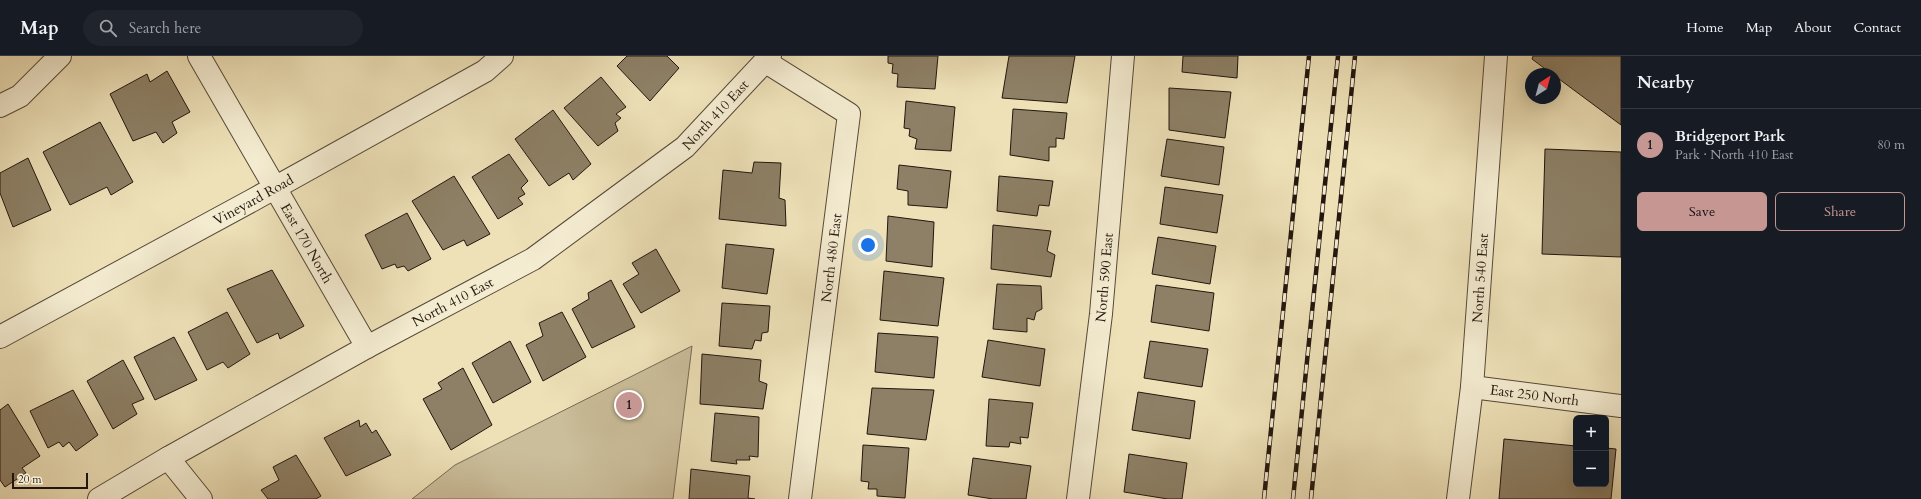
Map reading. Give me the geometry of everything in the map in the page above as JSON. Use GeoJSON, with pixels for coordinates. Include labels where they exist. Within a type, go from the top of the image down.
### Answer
{"type":"FeatureCollection","features":[{"type":"Feature","properties":{"kind":"street"},"geometry":{"type":"LineString","coordinates":[[0,106],[20,96],[60,56]]}},
{"type":"Feature","properties":{"kind":"street","name":"East 170 North"},"geometry":{"type":"LineString","coordinates":[[199,56],[367,347]]}},
{"type":"Feature","properties":{"kind":"street","name":"Vineyard Road"},"geometry":{"type":"LineString","coordinates":[[0,337],[276,188],[485,71],[502,56]]}},
{"type":"Feature","properties":{"kind":"street","name":"North 590 East"},"geometry":{"type":"LineString","coordinates":[[1078,499],[1101,314],[1123,56]]}},
{"type":"Feature","properties":{"kind":"street","name":"North 540 East"},"geometry":{"type":"LineString","coordinates":[[1458,499],[1472,387],[1496,56]]}},
{"type":"Feature","properties":{"kind":"street","name":"North 410 East"},"geometry":{"type":"LineString","coordinates":[[99,499],[168,458],[367,347],[533,259],[685,147],[768,59]]}},
{"type":"Feature","properties":{"kind":"street","name":"North 480 East"},"geometry":{"type":"LineString","coordinates":[[768,59],[850,114],[800,499]]}},
{"type":"Feature","properties":{"kind":"street","name":"East 250 North"},"geometry":{"type":"LineString","coordinates":[[1472,387],[1621,406]]}},
{"type":"Feature","properties":{"kind":"street"},"geometry":{"type":"LineString","coordinates":[[168,458],[201,499]]}},
{"type":"Feature","properties":{"kind":"shaded area"},"geometry":{"type":"Polygon","coordinates":[[[692,346],[673,499],[412,499],[455,465],[692,346]]]}},
{"type":"Feature","properties":{"kind":"building"},"geometry":{"type":"Polygon","coordinates":[[[627,56],[667,56],[679,68],[650,101],[617,66],[627,56]]]}},
{"type":"Feature","properties":{"kind":"building"},"geometry":{"type":"Polygon","coordinates":[[[888,56],[938,56],[935,89],[897,87],[898,74],[892,73],[893,64],[888,63],[888,56]]]}},
{"type":"Feature","properties":{"kind":"building"},"geometry":{"type":"Polygon","coordinates":[[[1009,56],[1075,56],[1067,103],[1002,98],[1009,56]]]}},
{"type":"Feature","properties":{"kind":"building"},"geometry":{"type":"Polygon","coordinates":[[[1183,56],[1238,56],[1237,78],[1182,72],[1183,56]]]}},
{"type":"Feature","properties":{"kind":"building"},"geometry":{"type":"Polygon","coordinates":[[[1533,56],[1621,56],[1621,125],[1561,80],[1561,68],[1544,68],[1532,59],[1533,56]]]}},
{"type":"Feature","properties":{"kind":"building"},"geometry":{"type":"Polygon","coordinates":[[[167,71],[190,112],[172,122],[177,133],[163,143],[156,132],[133,141],[110,94],[147,74],[150,82],[167,71]]]}},
{"type":"Feature","properties":{"kind":"building"},"geometry":{"type":"Polygon","coordinates":[[[601,77],[626,107],[616,114],[621,118],[615,123],[618,131],[598,146],[564,108],[601,77]]]}},
{"type":"Feature","properties":{"kind":"building"},"geometry":{"type":"Polygon","coordinates":[[[1169,88],[1231,92],[1225,138],[1169,130],[1169,88]]]}},
{"type":"Feature","properties":{"kind":"building"},"geometry":{"type":"Polygon","coordinates":[[[906,101],[955,107],[951,151],[915,149],[917,139],[909,136],[910,129],[904,128],[906,101]]]}},
{"type":"Feature","properties":{"kind":"building"},"geometry":{"type":"Polygon","coordinates":[[[1013,109],[1067,113],[1064,139],[1056,138],[1056,147],[1049,147],[1049,161],[1010,155],[1013,109]]]}},
{"type":"Feature","properties":{"kind":"building"},"geometry":{"type":"Polygon","coordinates":[[[553,110],[591,164],[573,180],[569,173],[549,186],[515,139],[553,110]]]}},
{"type":"Feature","properties":{"kind":"building"},"geometry":{"type":"Polygon","coordinates":[[[100,122],[133,182],[111,195],[107,187],[70,205],[43,152],[100,122]]]}},
{"type":"Feature","properties":{"kind":"building"},"geometry":{"type":"Polygon","coordinates":[[[1167,139],[1224,147],[1219,185],[1161,176],[1167,139]]]}},
{"type":"Feature","properties":{"kind":"building"},"geometry":{"type":"Polygon","coordinates":[[[1545,149],[1621,152],[1621,257],[1542,254],[1545,149]]]}},
{"type":"Feature","properties":{"kind":"building"},"geometry":{"type":"Polygon","coordinates":[[[509,154],[528,181],[521,188],[525,194],[518,198],[523,204],[498,219],[472,177],[509,154]]]}},
{"type":"Feature","properties":{"kind":"building"},"geometry":{"type":"Polygon","coordinates":[[[28,158],[51,210],[13,227],[0,193],[0,173],[28,158]]]}},
{"type":"Feature","properties":{"kind":"building"},"geometry":{"type":"Polygon","coordinates":[[[754,162],[781,163],[779,198],[785,200],[786,226],[719,219],[723,170],[752,173],[754,162]]]}},
{"type":"Feature","properties":{"kind":"building"},"geometry":{"type":"Polygon","coordinates":[[[899,165],[951,171],[947,208],[908,205],[908,191],[897,189],[899,165]]]}},
{"type":"Feature","properties":{"kind":"building"},"geometry":{"type":"Polygon","coordinates":[[[454,176],[490,234],[467,246],[464,240],[443,250],[412,201],[454,176]]]}},
{"type":"Feature","properties":{"kind":"building"},"geometry":{"type":"Polygon","coordinates":[[[999,176],[1053,181],[1049,206],[1039,205],[1037,216],[997,211],[999,176]]]}},
{"type":"Feature","properties":{"kind":"building"},"geometry":{"type":"Polygon","coordinates":[[[1165,187],[1223,195],[1217,233],[1160,224],[1165,187]]]}},
{"type":"Feature","properties":{"kind":"building"},"geometry":{"type":"Polygon","coordinates":[[[407,213],[431,259],[408,271],[404,266],[397,268],[395,264],[382,269],[365,235],[407,213]]]}},
{"type":"Feature","properties":{"kind":"building"},"geometry":{"type":"Polygon","coordinates":[[[888,216],[934,222],[932,267],[886,261],[888,216]]]}},
{"type":"Feature","properties":{"kind":"building"},"geometry":{"type":"Polygon","coordinates":[[[993,225],[1051,231],[1047,251],[1055,255],[1051,277],[991,269],[993,225]]]}},
{"type":"Feature","properties":{"kind":"building"},"geometry":{"type":"Polygon","coordinates":[[[1158,237],[1216,246],[1210,284],[1152,274],[1158,237]]]}},
{"type":"Feature","properties":{"kind":"building"},"geometry":{"type":"Polygon","coordinates":[[[726,244],[774,249],[767,294],[722,288],[726,244]]]}},
{"type":"Feature","properties":{"kind":"building"},"geometry":{"type":"Polygon","coordinates":[[[656,249],[680,291],[641,313],[623,284],[639,274],[632,263],[656,249]]]}},
{"type":"Feature","properties":{"kind":"building"},"geometry":{"type":"Polygon","coordinates":[[[272,270],[304,326],[280,339],[278,333],[257,343],[227,289],[272,270]]]}},
{"type":"Feature","properties":{"kind":"building"},"geometry":{"type":"Polygon","coordinates":[[[884,271],[944,278],[938,326],[880,320],[884,271]]]}},
{"type":"Feature","properties":{"kind":"building"},"geometry":{"type":"Polygon","coordinates":[[[611,280],[635,327],[592,348],[572,309],[589,299],[588,293],[611,280]]]}},
{"type":"Feature","properties":{"kind":"building"},"geometry":{"type":"Polygon","coordinates":[[[997,284],[1041,286],[1042,309],[1036,312],[1034,320],[1027,318],[1027,332],[993,329],[997,284]]]}},
{"type":"Feature","properties":{"kind":"building"},"geometry":{"type":"Polygon","coordinates":[[[1156,285],[1214,293],[1209,331],[1151,322],[1156,285]]]}},
{"type":"Feature","properties":{"kind":"building"},"geometry":{"type":"Polygon","coordinates":[[[722,303],[770,306],[768,332],[762,333],[761,341],[755,340],[752,349],[719,346],[722,303]]]}},
{"type":"Feature","properties":{"kind":"building"},"geometry":{"type":"Polygon","coordinates":[[[227,312],[250,354],[228,368],[223,362],[207,370],[188,332],[227,312]]]}},
{"type":"Feature","properties":{"kind":"building"},"geometry":{"type":"Polygon","coordinates":[[[562,312],[586,357],[543,381],[526,345],[543,336],[539,323],[562,312]]]}},
{"type":"Feature","properties":{"kind":"building"},"geometry":{"type":"Polygon","coordinates":[[[878,333],[938,337],[934,378],[875,372],[878,333]]]}},
{"type":"Feature","properties":{"kind":"building"},"geometry":{"type":"Polygon","coordinates":[[[174,337],[197,380],[155,400],[134,357],[174,337]]]}},
{"type":"Feature","properties":{"kind":"building"},"geometry":{"type":"Polygon","coordinates":[[[988,340],[1045,349],[1040,386],[982,377],[988,340]]]}},
{"type":"Feature","properties":{"kind":"building"},"geometry":{"type":"Polygon","coordinates":[[[510,341],[531,382],[493,403],[472,363],[510,341]]]}},
{"type":"Feature","properties":{"kind":"building"},"geometry":{"type":"Polygon","coordinates":[[[1150,341],[1208,349],[1202,387],[1144,378],[1150,341]]]}},
{"type":"Feature","properties":{"kind":"building"},"geometry":{"type":"Polygon","coordinates":[[[702,354],[761,360],[759,381],[767,384],[763,409],[700,404],[702,354]]]}},
{"type":"Feature","properties":{"kind":"building"},"geometry":{"type":"Polygon","coordinates":[[[123,360],[144,399],[132,404],[137,414],[113,429],[87,381],[123,360]]]}},
{"type":"Feature","properties":{"kind":"building"},"geometry":{"type":"Polygon","coordinates":[[[463,368],[492,425],[451,450],[423,399],[442,389],[438,383],[463,368]]]}},
{"type":"Feature","properties":{"kind":"building"},"geometry":{"type":"Polygon","coordinates":[[[872,388],[934,390],[926,440],[867,434],[872,388]]]}},
{"type":"Feature","properties":{"kind":"building"},"geometry":{"type":"Polygon","coordinates":[[[73,390],[98,435],[76,451],[69,442],[63,447],[59,442],[48,448],[30,411],[73,390]]]}},
{"type":"Feature","properties":{"kind":"building"},"geometry":{"type":"Polygon","coordinates":[[[1138,392],[1195,401],[1190,439],[1132,430],[1138,392]]]}},
{"type":"Feature","properties":{"kind":"building"},"geometry":{"type":"Polygon","coordinates":[[[989,399],[1033,403],[1028,438],[1020,437],[1021,444],[1010,442],[1009,447],[986,446],[989,399]]]}},
{"type":"Feature","properties":{"kind":"building"},"geometry":{"type":"Polygon","coordinates":[[[8,404],[40,456],[22,468],[26,473],[5,487],[0,480],[0,410],[8,404]]]}},
{"type":"Feature","properties":{"kind":"building"},"geometry":{"type":"Polygon","coordinates":[[[715,413],[759,417],[758,457],[749,456],[750,460],[736,460],[737,464],[711,461],[715,413]]]}},
{"type":"Feature","properties":{"kind":"building"},"geometry":{"type":"Polygon","coordinates":[[[359,420],[360,427],[366,423],[372,433],[376,430],[391,455],[346,476],[324,438],[359,420]]]}},
{"type":"Feature","properties":{"kind":"building"},"geometry":{"type":"Polygon","coordinates":[[[1504,439],[1573,446],[1573,487],[1609,487],[1609,448],[1616,449],[1611,499],[1499,499],[1504,439]]]}},
{"type":"Feature","properties":{"kind":"building"},"geometry":{"type":"Polygon","coordinates":[[[863,445],[909,448],[905,498],[877,496],[877,489],[868,489],[869,482],[861,481],[863,445]]]}},
{"type":"Feature","properties":{"kind":"building"},"geometry":{"type":"Polygon","coordinates":[[[1129,454],[1187,463],[1182,499],[1168,499],[1124,492],[1129,454]]]}},
{"type":"Feature","properties":{"kind":"building"},"geometry":{"type":"Polygon","coordinates":[[[296,455],[321,496],[316,499],[268,499],[261,490],[279,480],[273,467],[296,455]]]}},
{"type":"Feature","properties":{"kind":"building"},"geometry":{"type":"Polygon","coordinates":[[[973,458],[1031,466],[1026,499],[993,499],[968,495],[973,458]]]}},
{"type":"Feature","properties":{"kind":"building"},"geometry":{"type":"Polygon","coordinates":[[[691,469],[750,476],[748,498],[755,499],[689,499],[691,469]]]}},
{"type":"Feature","properties":{"kind":"railway"},"geometry":{"type":"LineString","coordinates":[[1264,499],[1309,56]]}},
{"type":"Feature","properties":{"kind":"railway"},"geometry":{"type":"LineString","coordinates":[[1293,499],[1338,56]]}},
{"type":"Feature","properties":{"kind":"railway"},"geometry":{"type":"LineString","coordinates":[[1311,499],[1355,56]]}},
{"type":"Feature","properties":{"kind":"place","name":"Bridgeport Park"},"geometry":{"type":"Point","coordinates":[629,405]}}]}
